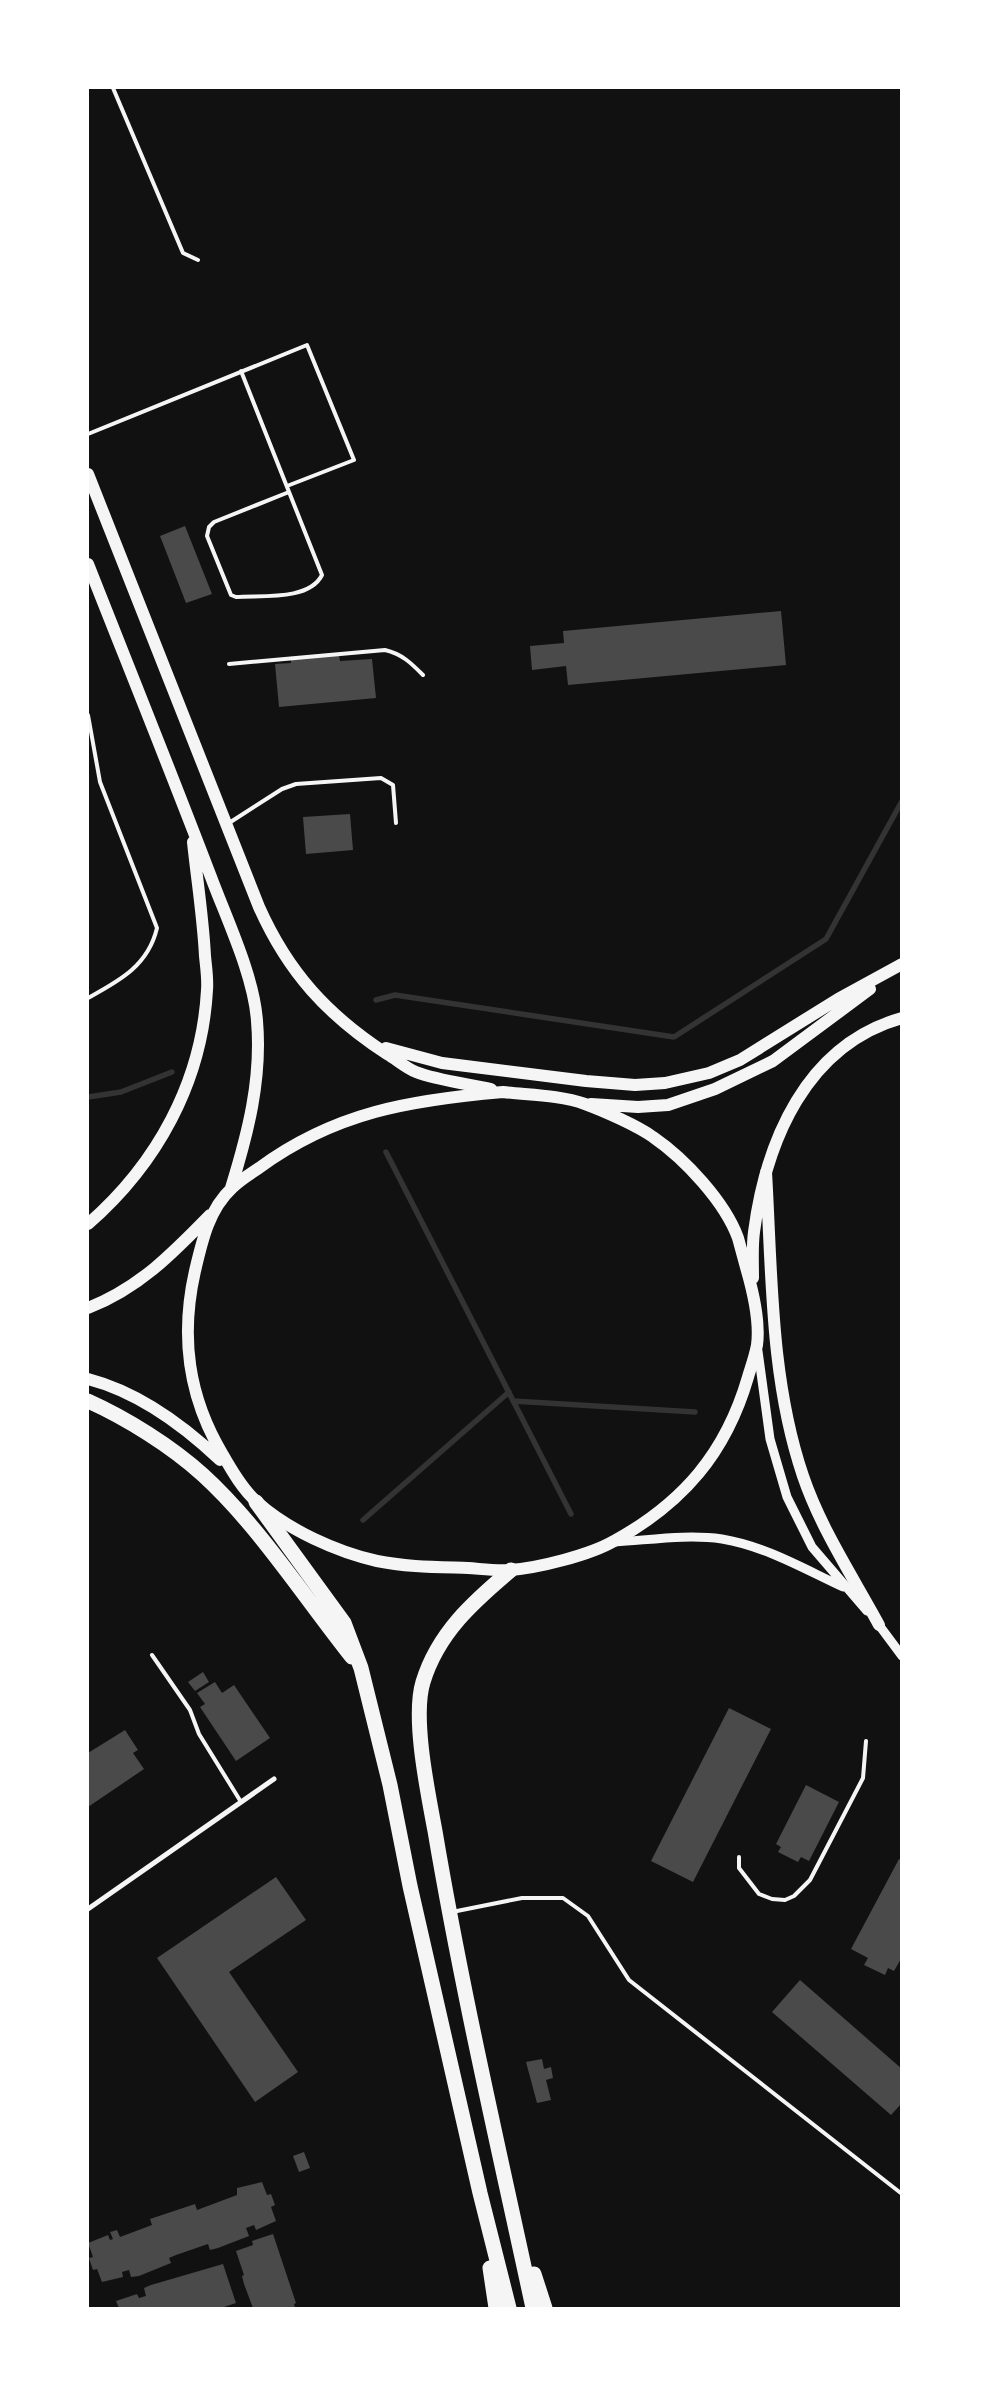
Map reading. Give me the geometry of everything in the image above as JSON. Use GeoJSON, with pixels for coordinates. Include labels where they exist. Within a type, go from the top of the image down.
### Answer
{"type":"FeatureCollection","features":[{"type":"Feature","properties":{"kind":"highway"},"geometry":{"type":"LineString","coordinates":[[88,1401],[139,1427],[201,1474],[221,1493],[266,1546],[361,1668]]}},
{"type":"Feature","properties":{"kind":"highway"},"geometry":{"type":"LineString","coordinates":[[256,1502],[344,1623],[361,1668],[390,1785],[412,1895],[480,2193],[509,2308]]}},
{"type":"Feature","properties":{"kind":"highway"},"geometry":{"type":"LineString","coordinates":[[511,1570],[460,1616],[446,1634],[434,1656],[420,1696],[424,1770],[450,1913],[533,2308]]}},
{"type":"Feature","properties":{"kind":"highway"},"geometry":{"type":"LineString","coordinates":[[507,2189],[545,2308]]}},
{"type":"Feature","properties":{"kind":"highway"},"geometry":{"type":"LineString","coordinates":[[480,2193],[496,2308]]}},
{"type":"Feature","properties":{"kind":"main road"},"geometry":{"type":"LineString","coordinates":[[88,474],[258,907],[273,938],[286,960],[314,994],[340,1019],[372,1044],[416,1072],[503,1092],[584,1103],[638,1107],[668,1104],[715,1089],[773,1061],[902,965]]}},
{"type":"Feature","properties":{"kind":"main road"},"geometry":{"type":"LineString","coordinates":[[88,564],[190,822],[249,982],[257,1019],[258,1049],[254,1107],[231,1188]]}},
{"type":"Feature","properties":{"kind":"main road"},"geometry":{"type":"LineString","coordinates":[[88,1224],[142,1169],[165,1133],[192,1073],[201,1038],[207,989],[203,924],[190,822]]}},
{"type":"Feature","properties":{"kind":"main road"},"geometry":{"type":"LineString","coordinates":[[372,1044],[442,1063],[586,1081],[635,1085],[665,1083],[709,1073],[740,1060],[838,999],[902,965]]}},
{"type":"Feature","properties":{"kind":"main road"},"geometry":{"type":"LineString","coordinates":[[88,1379],[148,1404],[196,1438],[231,1470],[256,1502],[307,1536],[352,1554],[380,1562],[433,1567],[511,1570],[573,1557],[612,1542],[659,1511],[688,1487],[726,1436],[740,1402],[757,1343],[753,1292],[754,1233],[766,1172],[777,1142],[810,1079],[844,1046],[890,1021],[902,1018]]}},
{"type":"Feature","properties":{"kind":"main road"},"geometry":{"type":"LineString","coordinates":[[88,1308],[107,1301],[149,1274],[214,1211],[231,1188],[280,1153],[304,1139],[344,1121],[387,1107],[433,1098],[503,1092]]}},
{"type":"Feature","properties":{"kind":"main road"},"geometry":{"type":"LineString","coordinates":[[584,1103],[651,1135],[675,1154],[713,1194],[737,1235],[753,1292]]}},
{"type":"Feature","properties":{"kind":"main road"},"geometry":{"type":"LineString","coordinates":[[766,1172],[778,1358],[783,1402],[793,1444],[803,1477],[816,1508],[879,1625]]}},
{"type":"Feature","properties":{"kind":"main road"},"geometry":{"type":"LineString","coordinates":[[214,1211],[201,1245],[189,1297],[187,1342],[192,1382],[198,1407],[231,1470]]}},
{"type":"Feature","properties":{"kind":"street"},"geometry":{"type":"LineString","coordinates":[[757,1343],[770,1439],[779,1474],[812,1547],[845,1588],[879,1625],[902,1656]]}},
{"type":"Feature","properties":{"kind":"street"},"geometry":{"type":"LineString","coordinates":[[612,1542],[691,1537],[722,1540],[773,1554],[845,1588]]}},
{"type":"Feature","properties":{"kind":"street"},"geometry":{"type":"LineString","coordinates":[[88,1909],[274,1780]]}},
{"type":"Feature","properties":{"kind":"lane"},"geometry":{"type":"LineString","coordinates":[[113,88],[183,254],[198,260]]}},
{"type":"Feature","properties":{"kind":"lane"},"geometry":{"type":"LineString","coordinates":[[88,434],[307,345],[354,460],[287,486]]}},
{"type":"Feature","properties":{"kind":"lane"},"geometry":{"type":"LineString","coordinates":[[241,371],[322,575],[318,583],[300,593],[236,597],[231,595],[207,536],[209,527],[214,522],[289,492]]}},
{"type":"Feature","properties":{"kind":"lane"},"geometry":{"type":"LineString","coordinates":[[229,664],[385,650],[406,658],[423,675]]}},
{"type":"Feature","properties":{"kind":"lane"},"geometry":{"type":"LineString","coordinates":[[88,715],[100,782],[157,928],[153,944],[143,960],[115,983],[88,998]]}},
{"type":"Feature","properties":{"kind":"lane"},"geometry":{"type":"LineString","coordinates":[[227,824],[289,786],[381,778],[393,786],[396,823]]}},
{"type":"Feature","properties":{"kind":"lane"},"geometry":{"type":"LineString","coordinates":[[152,1655],[190,1710],[198,1734],[241,1802]]}},
{"type":"Feature","properties":{"kind":"lane"},"geometry":{"type":"LineString","coordinates":[[739,1856],[739,1868],[759,1894],[772,1899],[785,1900],[794,1896],[810,1880],[863,1778],[866,1741]]}},
{"type":"Feature","properties":{"kind":"lane"},"geometry":{"type":"LineString","coordinates":[[450,1913],[522,1898],[563,1898],[588,1916],[629,1980],[902,2194]]}},
{"type":"Feature","properties":{"kind":"building"},"geometry":{"type":"Polygon","coordinates":[[[185,526],[212,594],[186,603],[160,536],[185,526]]]}},
{"type":"Feature","properties":{"kind":"building"},"geometry":{"type":"Polygon","coordinates":[[[781,611],[786,665],[568,685],[566,666],[532,670],[530,646],[564,643],[563,631],[781,611]]]}},
{"type":"Feature","properties":{"kind":"building"},"geometry":{"type":"Polygon","coordinates":[[[339,655],[340,661],[372,659],[376,698],[279,707],[275,664],[291,663],[291,659],[339,655]]]}},
{"type":"Feature","properties":{"kind":"building"},"geometry":{"type":"Polygon","coordinates":[[[350,814],[353,850],[306,854],[303,817],[350,814]]]}},
{"type":"Feature","properties":{"kind":"building"},"geometry":{"type":"Polygon","coordinates":[[[203,1672],[209,1682],[195,1691],[188,1682],[203,1672]]]}},
{"type":"Feature","properties":{"kind":"building"},"geometry":{"type":"Polygon","coordinates":[[[215,1682],[222,1693],[234,1685],[270,1738],[236,1761],[200,1707],[205,1704],[197,1693],[215,1682]]]}},
{"type":"Feature","properties":{"kind":"building"},"geometry":{"type":"Polygon","coordinates":[[[729,1708],[771,1729],[693,1882],[651,1861],[729,1708]]]}},
{"type":"Feature","properties":{"kind":"building"},"geometry":{"type":"Polygon","coordinates":[[[125,1730],[138,1750],[133,1753],[144,1769],[88,1807],[88,1753],[125,1730]]]}},
{"type":"Feature","properties":{"kind":"building"},"geometry":{"type":"Polygon","coordinates":[[[806,1785],[839,1802],[809,1861],[801,1857],[798,1862],[778,1852],[781,1847],[776,1844],[806,1785]]]}},
{"type":"Feature","properties":{"kind":"building"},"geometry":{"type":"Polygon","coordinates":[[[899,1859],[902,1860],[902,1957],[894,1971],[888,1968],[885,1975],[864,1965],[868,1958],[851,1949],[899,1859]]]}},
{"type":"Feature","properties":{"kind":"building"},"geometry":{"type":"Polygon","coordinates":[[[276,1877],[306,1920],[229,1972],[298,2072],[255,2102],[157,1958],[276,1877]]]}},
{"type":"Feature","properties":{"kind":"building"},"geometry":{"type":"Polygon","coordinates":[[[800,1980],[902,2069],[902,2103],[891,2115],[772,2012],[800,1980]]]}},
{"type":"Feature","properties":{"kind":"building"},"geometry":{"type":"Polygon","coordinates":[[[542,2059],[544,2069],[551,2067],[553,2078],[546,2080],[551,2100],[537,2103],[526,2062],[542,2059]]]}},
{"type":"Feature","properties":{"kind":"building"},"geometry":{"type":"Polygon","coordinates":[[[304,2152],[310,2168],[299,2172],[293,2156],[304,2152]]]}},
{"type":"Feature","properties":{"kind":"building"},"geometry":{"type":"Polygon","coordinates":[[[262,2182],[267,2195],[271,2194],[275,2205],[271,2207],[276,2221],[256,2230],[254,2225],[246,2228],[249,2236],[218,2248],[210,2250],[208,2244],[176,2255],[169,2258],[171,2263],[139,2276],[131,2277],[129,2270],[122,2272],[123,2277],[102,2282],[97,2269],[93,2270],[89,2258],[93,2257],[88,2243],[108,2235],[110,2240],[113,2239],[110,2232],[117,2230],[120,2237],[152,2225],[150,2219],[195,2204],[197,2210],[237,2195],[237,2188],[262,2182]]]}},
{"type":"Feature","properties":{"kind":"building"},"geometry":{"type":"Polygon","coordinates":[[[273,2234],[296,2303],[294,2304],[295,2308],[253,2308],[244,2284],[242,2276],[244,2275],[236,2251],[253,2245],[252,2241],[273,2234]]]}},
{"type":"Feature","properties":{"kind":"building"},"geometry":{"type":"Polygon","coordinates":[[[223,2264],[236,2303],[221,2308],[119,2308],[116,2301],[137,2294],[139,2298],[146,2296],[144,2288],[151,2285],[223,2264]]]}},
{"type":"Feature","properties":{"kind":"waterway"},"geometry":{"type":"LineString","coordinates":[[376,1000],[395,995],[674,1037],[826,939],[902,801]]}},
{"type":"Feature","properties":{"kind":"waterway"},"geometry":{"type":"LineString","coordinates":[[88,1097],[121,1092],[172,1072]]}},
{"type":"Feature","properties":{"kind":"waterway"},"geometry":{"type":"LineString","coordinates":[[386,1152],[571,1514]]}},
{"type":"Feature","properties":{"kind":"waterway"},"geometry":{"type":"LineString","coordinates":[[363,1520],[509,1392]]}},
{"type":"Feature","properties":{"kind":"waterway"},"geometry":{"type":"LineString","coordinates":[[513,1401],[695,1412]]}}]}
